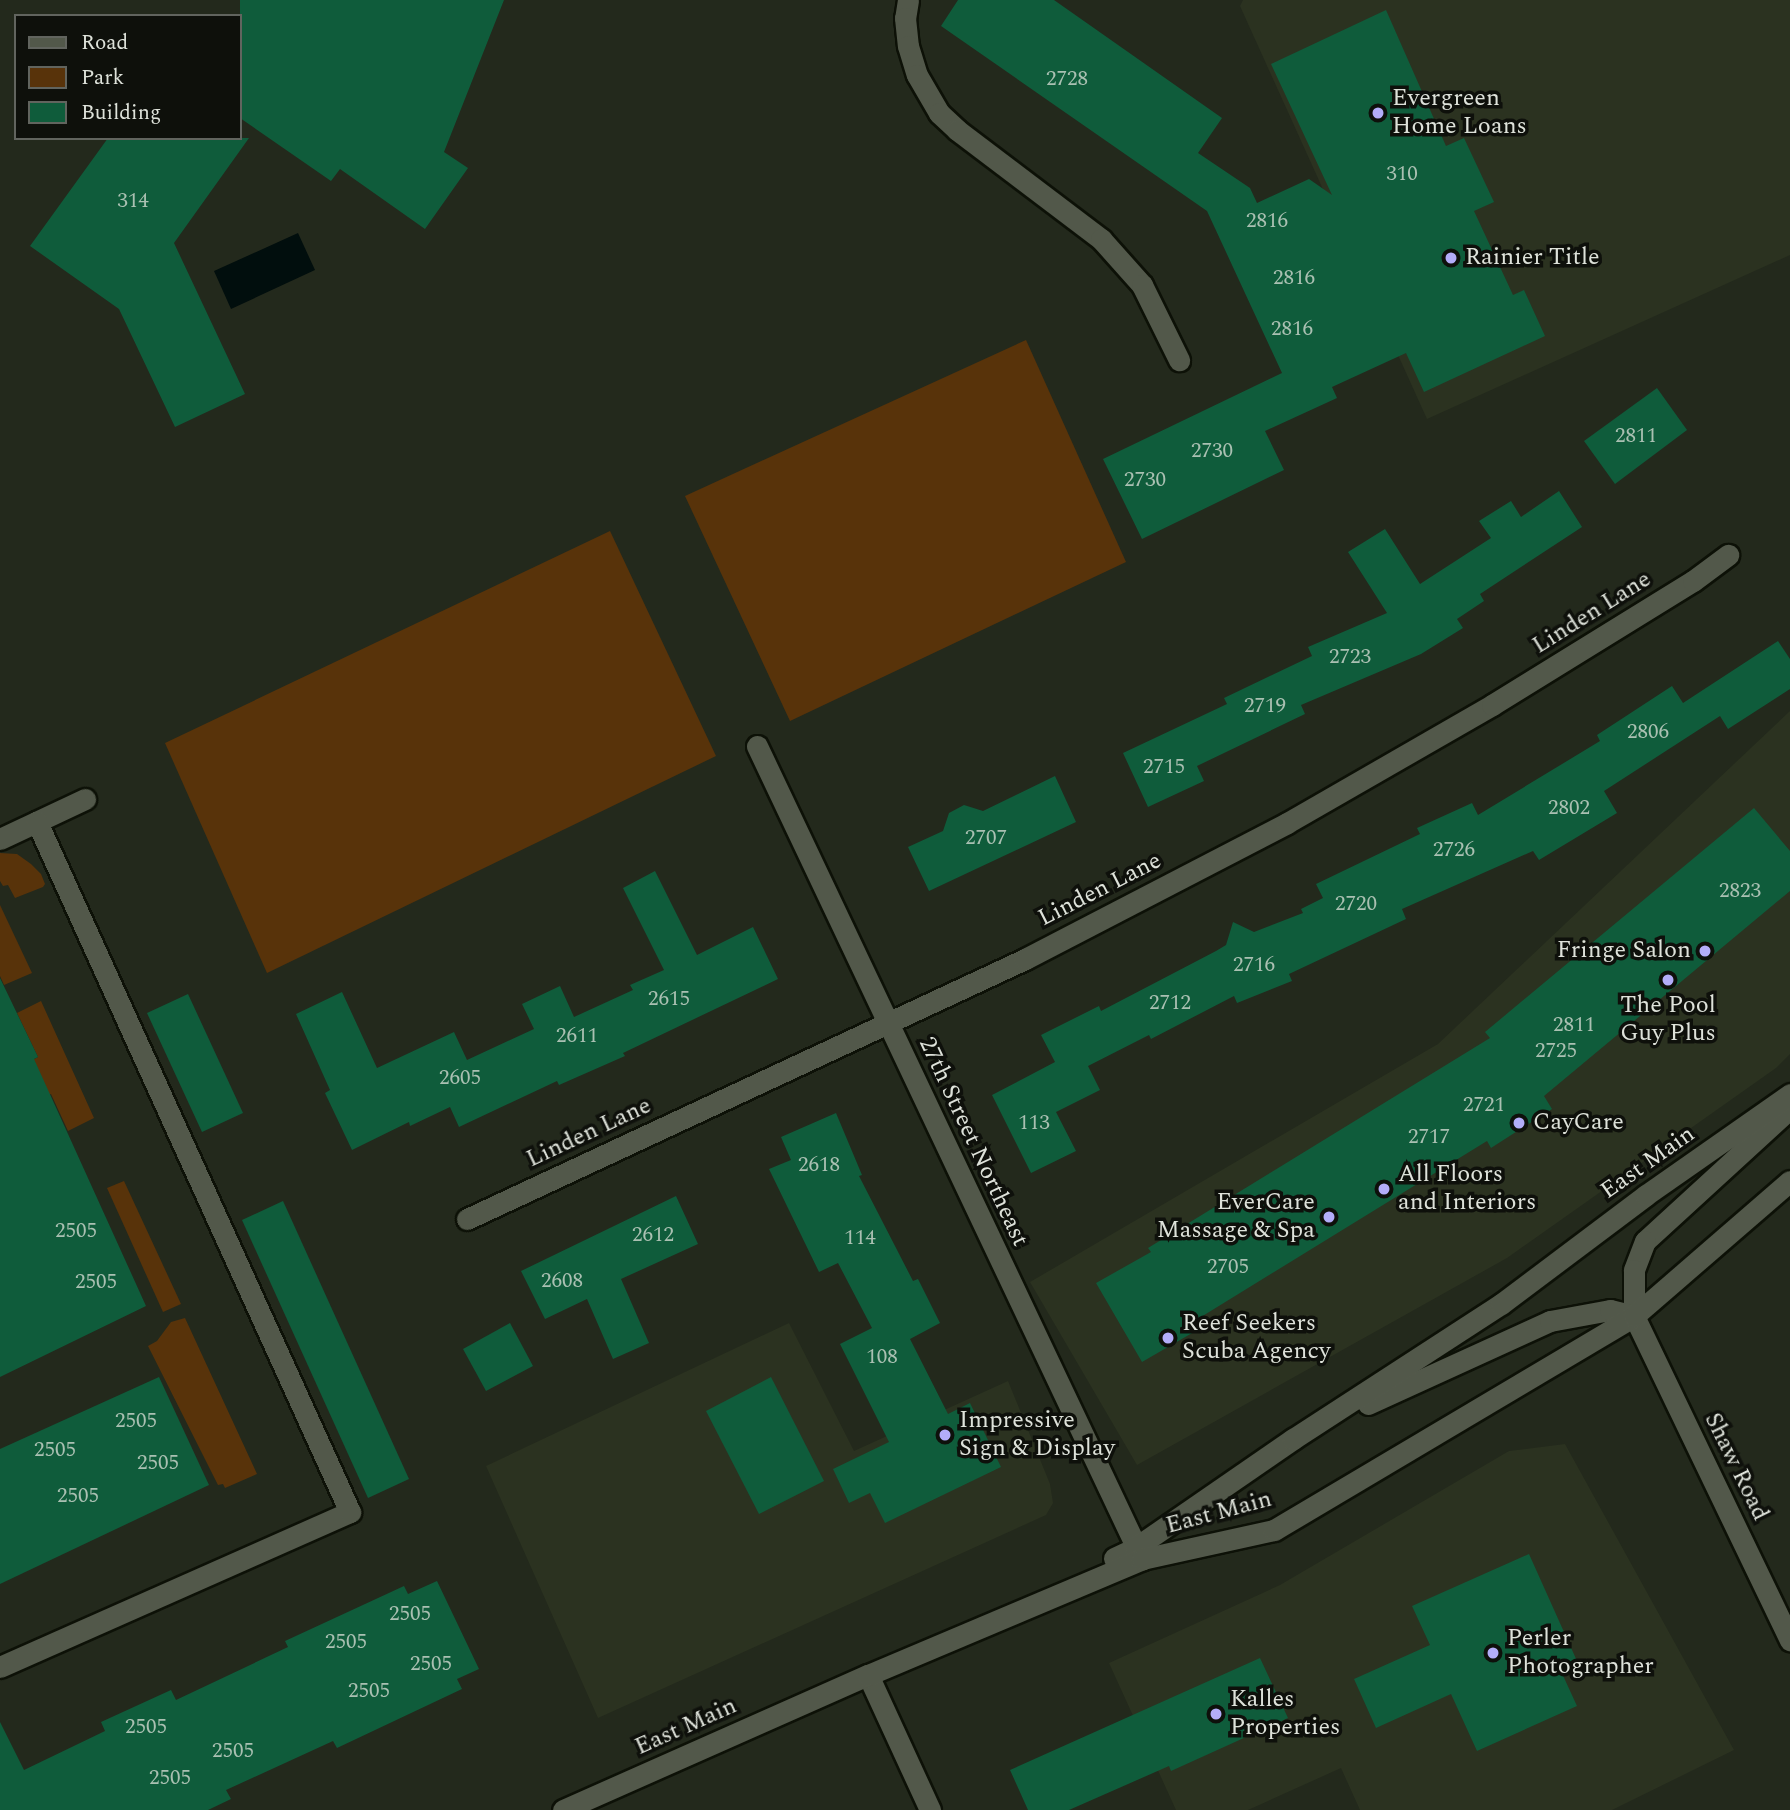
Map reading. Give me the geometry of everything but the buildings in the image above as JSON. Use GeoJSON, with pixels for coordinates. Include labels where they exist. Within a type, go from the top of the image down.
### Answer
{"type":"FeatureCollection","features":[{"type":"Feature","properties":{"kind":"street"},"geometry":{"type":"LineString","coordinates":[[908,0],[905,18],[908,46],[917,75],[939,113],[957,130],[1101,239],[1142,285],[1179,360]]}},
{"type":"Feature","properties":{"kind":"street","name":"Linden Lane"},"geometry":{"type":"LineString","coordinates":[[467,1219],[1025,959],[1287,823],[1492,705],[1683,587],[1728,555]]}},
{"type":"Feature","properties":{"kind":"street","name":"27th Street Northeast"},"geometry":{"type":"LineString","coordinates":[[757,746],[1138,1553]]}},
{"type":"Feature","properties":{"kind":"street"},"geometry":{"type":"LineString","coordinates":[[0,839],[85,799]]}},
{"type":"Feature","properties":{"kind":"street"},"geometry":{"type":"LineString","coordinates":[[0,1667],[350,1512],[37,822]]}},
{"type":"Feature","properties":{"kind":"street","name":"East Main"},"geometry":{"type":"LineString","coordinates":[[563,1810],[1138,1553],[1293,1439],[1501,1304],[1646,1195],[1790,1094]]}},
{"type":"Feature","properties":{"kind":"street","name":"East Main"},"geometry":{"type":"LineString","coordinates":[[1634,1316],[1634,1270],[1645,1241],[1790,1108]]}},
{"type":"Feature","properties":{"kind":"street","name":"East Main"},"geometry":{"type":"LineString","coordinates":[[1138,1553],[1274,1530],[1634,1316],[1790,1181]]}},
{"type":"Feature","properties":{"kind":"street","name":"East Main"},"geometry":{"type":"LineString","coordinates":[[1293,1439],[1550,1321],[1610,1310],[1634,1316]]}},
{"type":"Feature","properties":{"kind":"street","name":"Shaw Road"},"geometry":{"type":"LineString","coordinates":[[1634,1316],[1790,1640]]}},
{"type":"Feature","properties":{"kind":"street"},"geometry":{"type":"LineString","coordinates":[[868,1675],[930,1810]]}},
{"type":"Feature","properties":{"kind":"shaded area"},"geometry":{"type":"Polygon","coordinates":[[[1243,0],[1790,0],[1790,255],[1427,419],[1240,6],[1243,0]]]}},
{"type":"Feature","properties":{"kind":"shaded area"},"geometry":{"type":"Polygon","coordinates":[[[298,233],[315,270],[231,309],[214,271],[298,233]]]}},
{"type":"Feature","properties":{"kind":"shaded area"},"geometry":{"type":"Polygon","coordinates":[[[1790,711],[1790,1054],[1776,1068],[1507,1258],[1137,1465],[1030,1282],[1438,1044],[1790,711]]]}},
{"type":"Feature","properties":{"kind":"shaded area"},"geometry":{"type":"Polygon","coordinates":[[[789,1323],[854,1451],[1008,1381],[1050,1484],[1053,1503],[1046,1515],[598,1718],[486,1466],[789,1323]]]}},
{"type":"Feature","properties":{"kind":"shaded area"},"geometry":{"type":"Polygon","coordinates":[[[1565,1444],[1734,1750],[1612,1810],[1360,1810],[1341,1768],[1248,1810],[1176,1810],[1109,1663],[1280,1585],[1509,1451],[1565,1444]]]}},
{"type":"Feature","properties":{"kind":"green space"},"geometry":{"type":"Polygon","coordinates":[[[1026,340],[1126,562],[790,721],[685,496],[1026,340]]]}},
{"type":"Feature","properties":{"kind":"green space"},"geometry":{"type":"Polygon","coordinates":[[[610,531],[716,756],[267,973],[165,743],[610,531]]]}},
{"type":"Feature","properties":{"kind":"green space"},"geometry":{"type":"Polygon","coordinates":[[[0,853],[17,854],[31,864],[41,874],[45,884],[43,887],[15,898],[8,885],[3,886],[0,881],[0,853]]]}},
{"type":"Feature","properties":{"kind":"green space"},"geometry":{"type":"Polygon","coordinates":[[[0,905],[32,973],[4,985],[0,976],[0,905]]]}},
{"type":"Feature","properties":{"kind":"green space"},"geometry":{"type":"Polygon","coordinates":[[[41,1001],[94,1118],[68,1131],[51,1094],[41,1097],[25,1064],[38,1057],[17,1013],[41,1001]]]}},
{"type":"Feature","properties":{"kind":"green space"},"geometry":{"type":"Polygon","coordinates":[[[124,1181],[181,1304],[163,1312],[107,1188],[124,1181]]]}},
{"type":"Feature","properties":{"kind":"green space"},"geometry":{"type":"Polygon","coordinates":[[[185,1318],[257,1474],[225,1488],[223,1484],[218,1485],[148,1346],[157,1341],[171,1322],[185,1318]]]}},
{"type":"Feature","properties":{"kind":"place","name":"Evergreen Home Loans"},"geometry":{"type":"Point","coordinates":[1378,113]}},
{"type":"Feature","properties":{"kind":"place","name":"Rainier Title"},"geometry":{"type":"Point","coordinates":[1451,258]}},
{"type":"Feature","properties":{"kind":"place","name":"Fringe Salon"},"geometry":{"type":"Point","coordinates":[1705,951]}},
{"type":"Feature","properties":{"kind":"place","name":"The Pool Guy Plus"},"geometry":{"type":"Point","coordinates":[1668,980]}},
{"type":"Feature","properties":{"kind":"place","name":"CayCare"},"geometry":{"type":"Point","coordinates":[1519,1123]}},
{"type":"Feature","properties":{"kind":"place","name":"All Floors and Interiors"},"geometry":{"type":"Point","coordinates":[1384,1189]}},
{"type":"Feature","properties":{"kind":"place","name":"EverCare Massage & Spa"},"geometry":{"type":"Point","coordinates":[1329,1217]}},
{"type":"Feature","properties":{"kind":"place","name":"Reef Seekers Scuba Agency"},"geometry":{"type":"Point","coordinates":[1168,1338]}},
{"type":"Feature","properties":{"kind":"place","name":"Impressive Sign & Display"},"geometry":{"type":"Point","coordinates":[945,1435]}},
{"type":"Feature","properties":{"kind":"place","name":"Perler Photographer"},"geometry":{"type":"Point","coordinates":[1493,1653]}},
{"type":"Feature","properties":{"kind":"place","name":"Kalles Properties"},"geometry":{"type":"Point","coordinates":[1216,1714]}}]}
